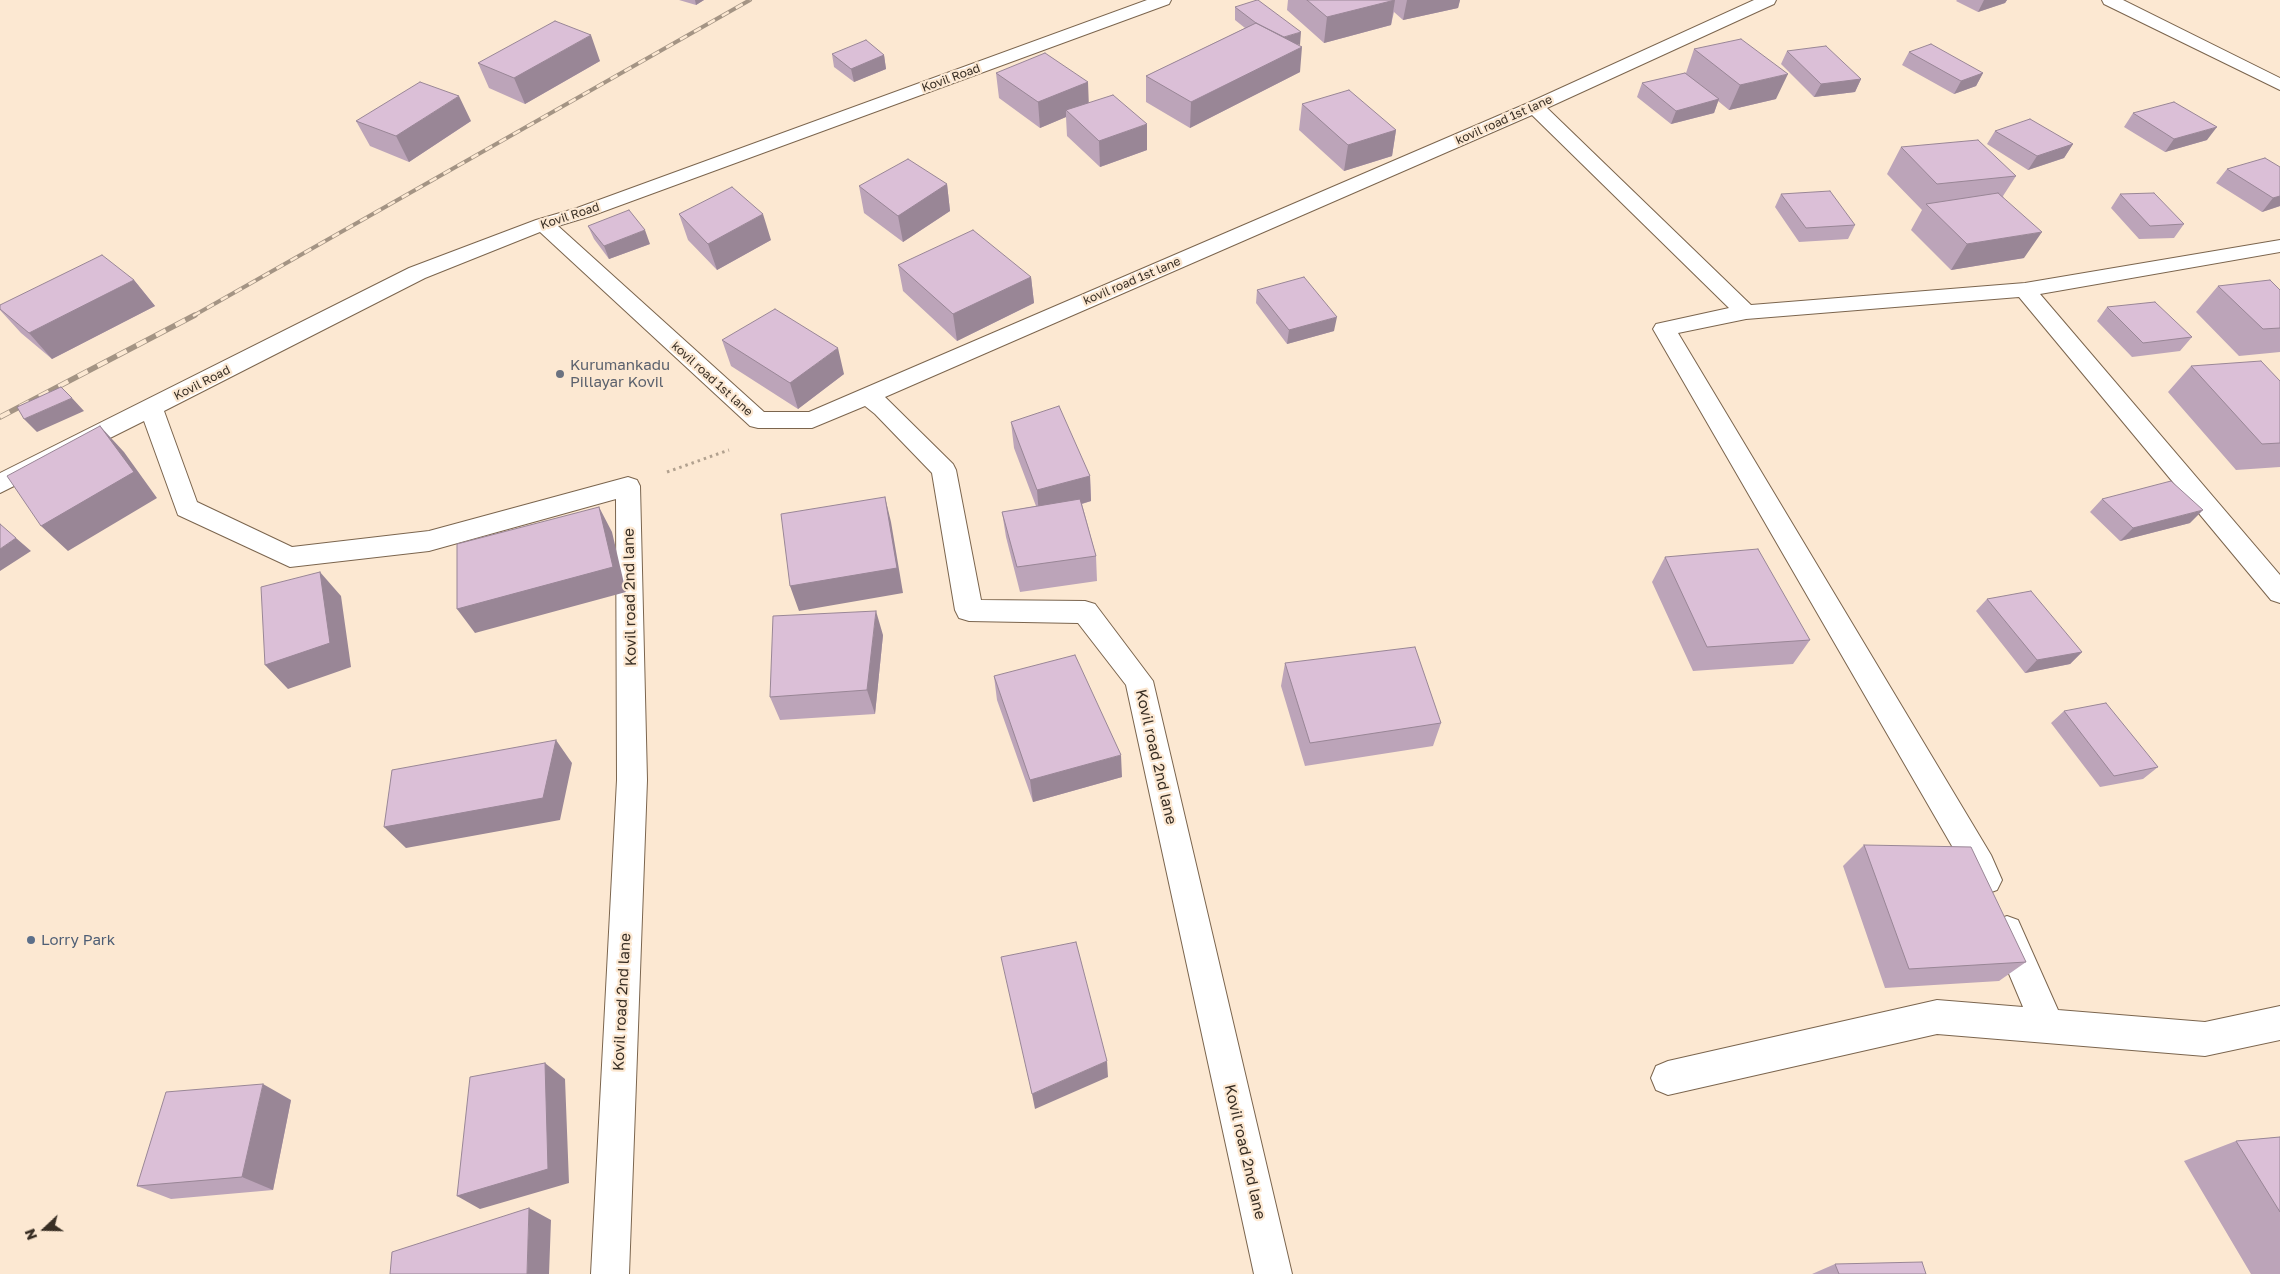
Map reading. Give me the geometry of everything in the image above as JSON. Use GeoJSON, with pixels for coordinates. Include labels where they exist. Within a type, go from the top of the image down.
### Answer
{"type":"FeatureCollection","features":[{"type":"Feature","properties":{"kind":"street","name":"Kovil Road"},"geometry":{"type":"LineString","coordinates":[[0,484],[417,273],[542,224],[584,212],[1163,0]]}},
{"type":"Feature","properties":{"kind":"street","name":"kovil road 1st lane"},"geometry":{"type":"LineString","coordinates":[[542,224],[758,420],[812,420],[1535,107],[1768,0]]}},
{"type":"Feature","properties":{"kind":"street"},"geometry":{"type":"LineString","coordinates":[[2110,0],[2280,85]]}},
{"type":"Feature","properties":{"kind":"street"},"geometry":{"type":"LineString","coordinates":[[1535,107],[1746,312]]}},
{"type":"Feature","properties":{"kind":"street"},"geometry":{"type":"LineString","coordinates":[[2048,1026],[1980,865],[1664,329],[1746,312],[2025,290],[2280,246]]}},
{"type":"Feature","properties":{"kind":"street"},"geometry":{"type":"LineString","coordinates":[[2025,290],[2280,593]]}},
{"type":"Feature","properties":{"kind":"street","name":"Kovil road 2nd lane"},"geometry":{"type":"LineString","coordinates":[[867,395],[944,470],[969,610],[1085,612],[1139,681],[1273,1274]]}},
{"type":"Feature","properties":{"kind":"street"},"geometry":{"type":"LineString","coordinates":[[150,409],[188,508],[290,557],[429,541],[628,486]]}},
{"type":"Feature","properties":{"kind":"street","name":"Kovil road 2nd lane"},"geometry":{"type":"LineString","coordinates":[[610,1274],[632,780],[628,486]]}},
{"type":"Feature","properties":{"kind":"street"},"geometry":{"type":"LineString","coordinates":[[1668,1078],[1937,1017],[2205,1039],[2280,1023]]}},
{"type":"Feature","properties":{"kind":"path"},"geometry":{"type":"LineString","coordinates":[[628,486],[729,450]]}},
{"type":"Feature","properties":{"kind":"building"},"geometry":{"type":"Polygon","coordinates":[[[1258,0],[1301,32],[1284,37],[1256,23],[1235,7],[1258,0]]]}},
{"type":"Feature","properties":{"kind":"building"},"geometry":{"type":"Polygon","coordinates":[[[1307,0],[1395,0],[1327,17],[1307,0]]]}},
{"type":"Feature","properties":{"kind":"building"},"geometry":{"type":"Polygon","coordinates":[[[555,21],[591,35],[514,78],[478,63],[555,21]]]}},
{"type":"Feature","properties":{"kind":"building"},"geometry":{"type":"Polygon","coordinates":[[[1256,23],[1302,47],[1191,102],[1146,76],[1256,23]]]}},
{"type":"Feature","properties":{"kind":"building"},"geometry":{"type":"Polygon","coordinates":[[[1741,39],[1788,74],[1740,85],[1694,49],[1741,39]]]}},
{"type":"Feature","properties":{"kind":"building"},"geometry":{"type":"Polygon","coordinates":[[[866,40],[884,55],[851,69],[832,54],[866,40]]]}},
{"type":"Feature","properties":{"kind":"building"},"geometry":{"type":"Polygon","coordinates":[[[1931,44],[1983,73],[1961,81],[1909,52],[1931,44]]]}},
{"type":"Feature","properties":{"kind":"building"},"geometry":{"type":"Polygon","coordinates":[[[1826,46],[1861,79],[1821,84],[1787,51],[1826,46]]]}},
{"type":"Feature","properties":{"kind":"building"},"geometry":{"type":"Polygon","coordinates":[[[1045,53],[1088,82],[1038,102],[996,73],[1045,53]]]}},
{"type":"Feature","properties":{"kind":"building"},"geometry":{"type":"Polygon","coordinates":[[[1685,73],[1719,99],[1676,111],[1642,83],[1685,73]]]}},
{"type":"Feature","properties":{"kind":"building"},"geometry":{"type":"Polygon","coordinates":[[[420,82],[459,96],[396,136],[356,121],[420,82]]]}},
{"type":"Feature","properties":{"kind":"building"},"geometry":{"type":"Polygon","coordinates":[[[1349,90],[1396,130],[1348,145],[1302,104],[1349,90]]]}},
{"type":"Feature","properties":{"kind":"building"},"geometry":{"type":"Polygon","coordinates":[[[1113,95],[1147,124],[1099,141],[1066,110],[1113,95]]]}},
{"type":"Feature","properties":{"kind":"building"},"geometry":{"type":"Polygon","coordinates":[[[2174,102],[2217,127],[2174,139],[2133,113],[2174,102]]]}},
{"type":"Feature","properties":{"kind":"building"},"geometry":{"type":"Polygon","coordinates":[[[2030,119],[2073,144],[2037,156],[1995,131],[2030,119]]]}},
{"type":"Feature","properties":{"kind":"building"},"geometry":{"type":"Polygon","coordinates":[[[1978,140],[2016,176],[1937,184],[1901,147],[1978,140]]]}},
{"type":"Feature","properties":{"kind":"building"},"geometry":{"type":"Polygon","coordinates":[[[2265,158],[2280,167],[2280,196],[2273,198],[2227,169],[2265,158]]]}},
{"type":"Feature","properties":{"kind":"building"},"geometry":{"type":"Polygon","coordinates":[[[908,159],[947,184],[898,216],[859,186],[908,159]]]}},
{"type":"Feature","properties":{"kind":"building"},"geometry":{"type":"Polygon","coordinates":[[[732,187],[763,214],[708,244],[679,214],[732,187]]]}},
{"type":"Feature","properties":{"kind":"building"},"geometry":{"type":"Polygon","coordinates":[[[1830,191],[1855,225],[1806,228],[1781,194],[1830,191]]]}},
{"type":"Feature","properties":{"kind":"building"},"geometry":{"type":"Polygon","coordinates":[[[1998,193],[2042,232],[1967,244],[1926,204],[1998,193]]]}},
{"type":"Feature","properties":{"kind":"building"},"geometry":{"type":"Polygon","coordinates":[[[2154,193],[2184,224],[2150,226],[2120,194],[2154,193]]]}},
{"type":"Feature","properties":{"kind":"building"},"geometry":{"type":"Polygon","coordinates":[[[629,210],[645,230],[604,246],[588,226],[629,210]]]}},
{"type":"Feature","properties":{"kind":"building"},"geometry":{"type":"Polygon","coordinates":[[[973,230],[1031,277],[953,314],[898,265],[973,230]]]}},
{"type":"Feature","properties":{"kind":"building"},"geometry":{"type":"Polygon","coordinates":[[[102,255],[134,280],[29,333],[0,309],[0,305],[102,255]]]}},
{"type":"Feature","properties":{"kind":"building"},"geometry":{"type":"Polygon","coordinates":[[[1304,277],[1337,317],[1289,330],[1257,290],[1304,277]]]}},
{"type":"Feature","properties":{"kind":"building"},"geometry":{"type":"Polygon","coordinates":[[[2270,280],[2280,290],[2280,328],[2263,329],[2218,286],[2270,280]]]}},
{"type":"Feature","properties":{"kind":"building"},"geometry":{"type":"Polygon","coordinates":[[[2155,302],[2192,337],[2143,343],[2107,307],[2155,302]]]}},
{"type":"Feature","properties":{"kind":"building"},"geometry":{"type":"Polygon","coordinates":[[[775,309],[838,348],[790,383],[722,340],[775,309]]]}},
{"type":"Feature","properties":{"kind":"building"},"geometry":{"type":"Polygon","coordinates":[[[2261,361],[2280,381],[2280,443],[2262,444],[2191,366],[2261,361]]]}},
{"type":"Feature","properties":{"kind":"building"},"geometry":{"type":"Polygon","coordinates":[[[61,387],[72,398],[24,419],[17,407],[61,387]]]}},
{"type":"Feature","properties":{"kind":"building"},"geometry":{"type":"Polygon","coordinates":[[[1059,406],[1090,476],[1037,490],[1011,422],[1059,406]]]}},
{"type":"Feature","properties":{"kind":"building"},"geometry":{"type":"Polygon","coordinates":[[[100,426],[134,472],[41,526],[7,476],[100,426]]]}},
{"type":"Feature","properties":{"kind":"building"},"geometry":{"type":"Polygon","coordinates":[[[2171,481],[2203,510],[2133,528],[2102,499],[2171,481]]]}},
{"type":"Feature","properties":{"kind":"building"},"geometry":{"type":"Polygon","coordinates":[[[885,497],[897,568],[790,586],[781,514],[885,497]]]}},
{"type":"Feature","properties":{"kind":"building"},"geometry":{"type":"Polygon","coordinates":[[[1080,499],[1096,556],[1017,567],[1002,512],[1080,499]]]}},
{"type":"Feature","properties":{"kind":"building"},"geometry":{"type":"Polygon","coordinates":[[[599,507],[613,567],[457,609],[457,544],[599,507]]]}},
{"type":"Feature","properties":{"kind":"building"},"geometry":{"type":"Polygon","coordinates":[[[0,524],[16,538],[0,549],[0,524]]]}},
{"type":"Feature","properties":{"kind":"building"},"geometry":{"type":"Polygon","coordinates":[[[1758,549],[1810,640],[1707,647],[1665,557],[1758,549]]]}},
{"type":"Feature","properties":{"kind":"building"},"geometry":{"type":"Polygon","coordinates":[[[320,572],[330,643],[265,665],[261,587],[320,572]]]}},
{"type":"Feature","properties":{"kind":"building"},"geometry":{"type":"Polygon","coordinates":[[[2031,591],[2082,652],[2037,660],[1987,599],[2031,591]]]}},
{"type":"Feature","properties":{"kind":"building"},"geometry":{"type":"Polygon","coordinates":[[[876,611],[867,690],[770,697],[773,616],[876,611]]]}},
{"type":"Feature","properties":{"kind":"building"},"geometry":{"type":"Polygon","coordinates":[[[1415,647],[1441,723],[1310,743],[1285,663],[1415,647]]]}},
{"type":"Feature","properties":{"kind":"building"},"geometry":{"type":"Polygon","coordinates":[[[1075,655],[1121,755],[1030,780],[994,676],[1075,655]]]}},
{"type":"Feature","properties":{"kind":"building"},"geometry":{"type":"Polygon","coordinates":[[[2106,703],[2158,767],[2114,776],[2064,711],[2106,703]]]}},
{"type":"Feature","properties":{"kind":"building"},"geometry":{"type":"Polygon","coordinates":[[[556,740],[543,798],[384,827],[392,770],[556,740]]]}},
{"type":"Feature","properties":{"kind":"building"},"geometry":{"type":"Polygon","coordinates":[[[1864,845],[1971,847],[2026,962],[1909,969],[1864,845]]]}},
{"type":"Feature","properties":{"kind":"building"},"geometry":{"type":"Polygon","coordinates":[[[1076,942],[1107,1061],[1032,1094],[1001,957],[1076,942]]]}},
{"type":"Feature","properties":{"kind":"building"},"geometry":{"type":"Polygon","coordinates":[[[545,1063],[548,1169],[457,1196],[470,1077],[545,1063]]]}},
{"type":"Feature","properties":{"kind":"building"},"geometry":{"type":"Polygon","coordinates":[[[263,1084],[242,1177],[137,1186],[166,1092],[263,1084]]]}},
{"type":"Feature","properties":{"kind":"building"},"geometry":{"type":"Polygon","coordinates":[[[2280,1137],[2280,1212],[2236,1141],[2280,1137]]]}},
{"type":"Feature","properties":{"kind":"building"},"geometry":{"type":"Polygon","coordinates":[[[529,1208],[527,1274],[390,1274],[392,1252],[529,1208]]]}},
{"type":"Feature","properties":{"kind":"building"},"geometry":{"type":"Polygon","coordinates":[[[1922,1262],[1926,1274],[1839,1274],[1835,1264],[1922,1262]]]}},
{"type":"Feature","properties":{"kind":"railway"},"geometry":{"type":"LineString","coordinates":[[193,316],[750,0]]}},
{"type":"Feature","properties":{"kind":"railway"},"geometry":{"type":"LineString","coordinates":[[0,417],[195,315]]}},
{"type":"Feature","properties":{"kind":"place","name":"Kurumankadu Pillayar Kovil"},"geometry":{"type":"Point","coordinates":[560,374]}},
{"type":"Feature","properties":{"kind":"place","name":"Lorry Park"},"geometry":{"type":"Point","coordinates":[31,940]}}]}
